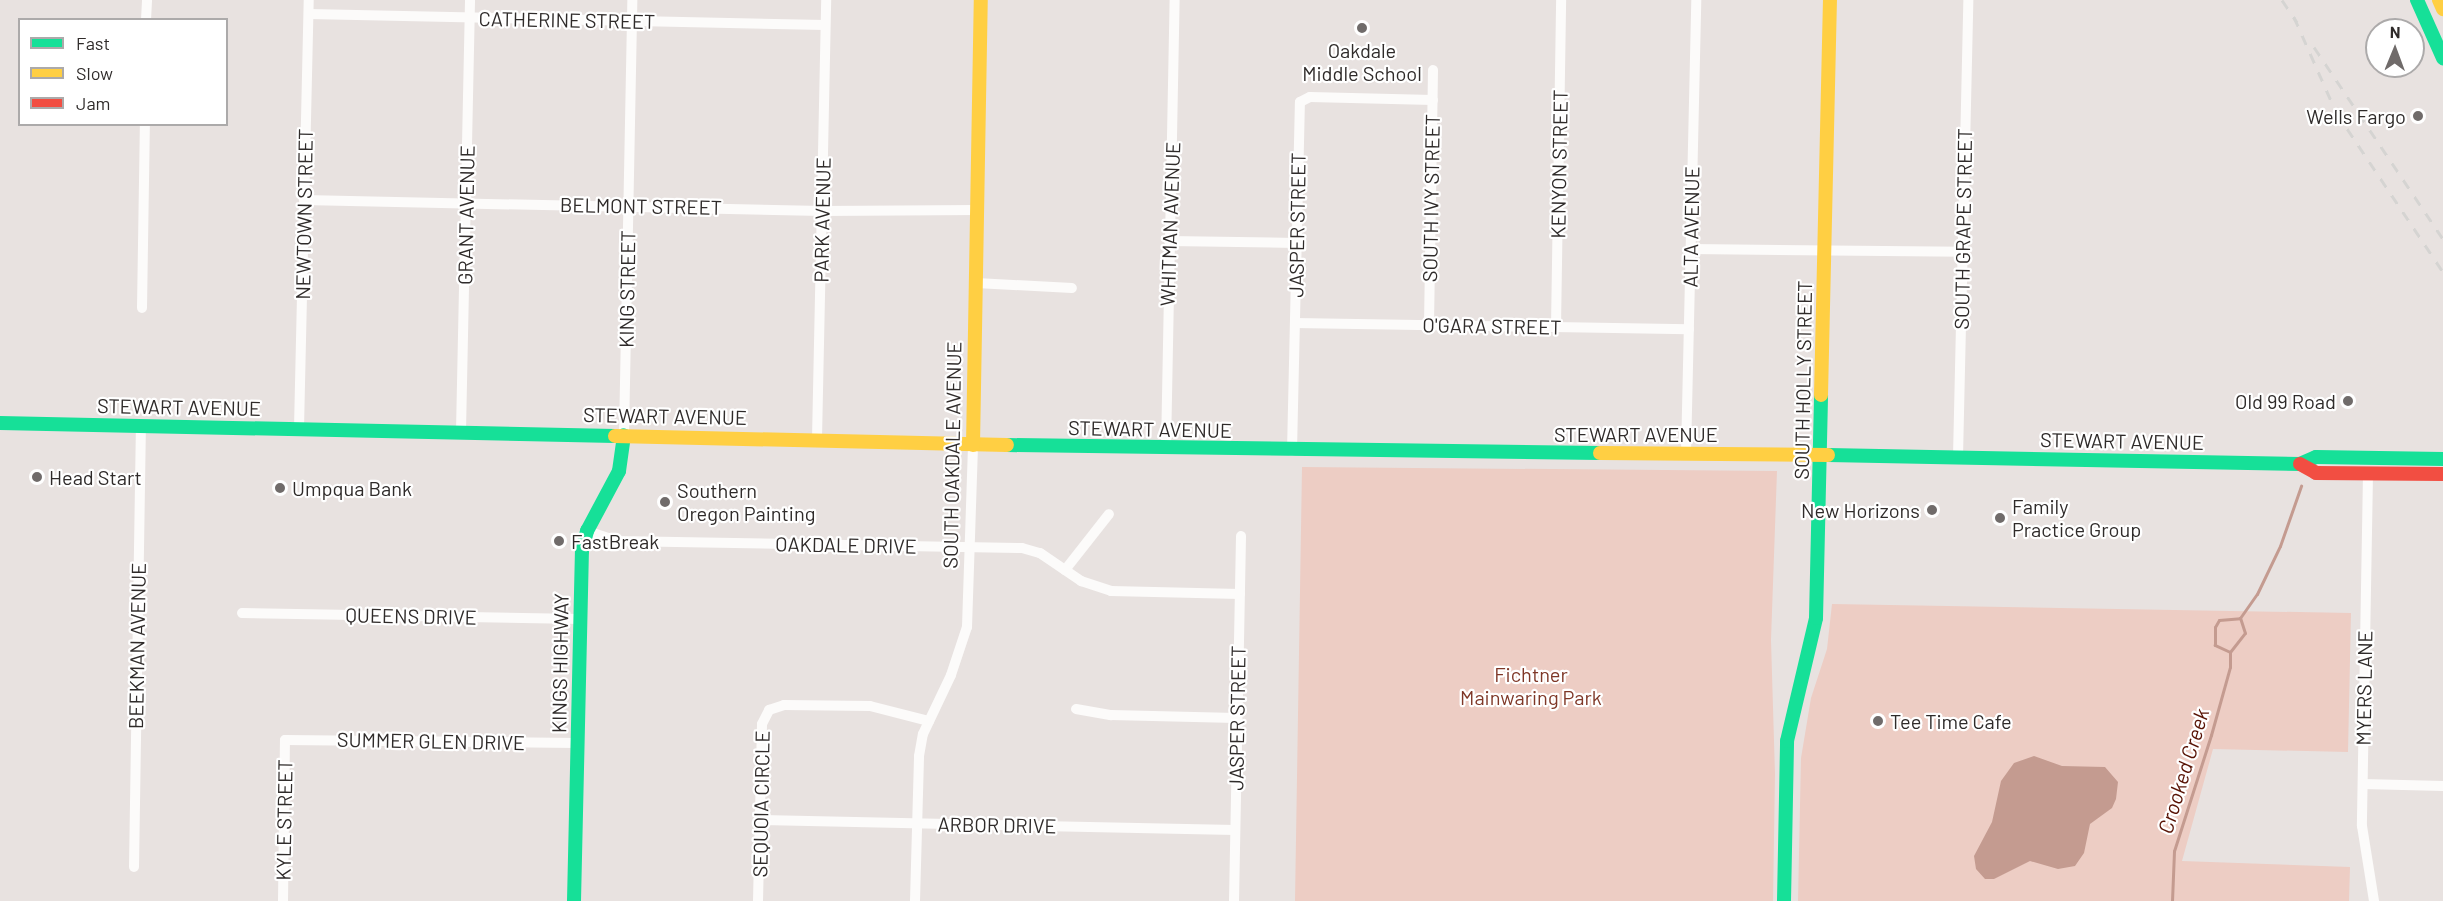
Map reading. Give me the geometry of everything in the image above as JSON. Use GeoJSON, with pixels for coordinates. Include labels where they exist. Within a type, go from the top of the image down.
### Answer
{"type":"FeatureCollection","features":[{"type":"Feature","properties":{"kind":"main road","name":"SOUTH OAKDALE AVENUE"},"geometry":{"type":"LineString","coordinates":[[973,445],[981,0]]}},
{"type":"Feature","properties":{"kind":"main road","name":"SOUTH HOLLY STREET"},"geometry":{"type":"LineString","coordinates":[[1784,901],[1787,741],[1816,618],[1830,0]]}},
{"type":"Feature","properties":{"kind":"main road"},"geometry":{"type":"LineString","coordinates":[[2417,0],[2443,58]]}},
{"type":"Feature","properties":{"kind":"main road","name":"STEWART AVENUE"},"geometry":{"type":"LineString","coordinates":[[0,423],[461,431],[1292,451],[1821,455],[2300,464],[2316,457],[2443,459]]}},
{"type":"Feature","properties":{"kind":"main road","name":"KINGS HIGHWAY"},"geometry":{"type":"LineString","coordinates":[[574,901],[582,551],[587,531],[619,471],[624,435]]}},
{"type":"Feature","properties":{"kind":"main road","name":"STEWART AVENUE"},"geometry":{"type":"LineString","coordinates":[[2300,464],[2316,473],[2443,474]]}},
{"type":"Feature","properties":{"kind":"main road"},"geometry":{"type":"LineString","coordinates":[[2368,474],[2376,466],[2443,464]]}},
{"type":"Feature","properties":{"kind":"street"},"geometry":{"type":"LineString","coordinates":[[147,0],[147,18]]}},
{"type":"Feature","properties":{"kind":"street","name":"NEWTOWN STREET"},"geometry":{"type":"LineString","coordinates":[[299,428],[309,0]]}},
{"type":"Feature","properties":{"kind":"street","name":"GRANT AVENUE"},"geometry":{"type":"LineString","coordinates":[[461,431],[470,0]]}},
{"type":"Feature","properties":{"kind":"street","name":"KING STREET"},"geometry":{"type":"LineString","coordinates":[[624,435],[632,0]]}},
{"type":"Feature","properties":{"kind":"street","name":"PARK AVENUE"},"geometry":{"type":"LineString","coordinates":[[817,439],[826,0]]}},
{"type":"Feature","properties":{"kind":"street","name":"WHITMAN AVENUE"},"geometry":{"type":"LineString","coordinates":[[1166,448],[1175,0]]}},
{"type":"Feature","properties":{"kind":"street","name":"KENYON STREET"},"geometry":{"type":"LineString","coordinates":[[1556,327],[1561,0]]}},
{"type":"Feature","properties":{"kind":"street","name":"ALTA AVENUE"},"geometry":{"type":"LineString","coordinates":[[1686,454],[1696,0]]}},
{"type":"Feature","properties":{"kind":"street","name":"SOUTH GRAPE STREET"},"geometry":{"type":"LineString","coordinates":[[1958,457],[1968,0]]}},
{"type":"Feature","properties":{"kind":"street","name":"CATHERINE STREET"},"geometry":{"type":"LineString","coordinates":[[309,14],[825,25]]}},
{"type":"Feature","properties":{"kind":"street","name":"SOUTH IVY STREET"},"geometry":{"type":"LineString","coordinates":[[1430,325],[1433,70]]}},
{"type":"Feature","properties":{"kind":"street","name":"JASPER STREET"},"geometry":{"type":"LineString","coordinates":[[1292,451],[1299,107],[1310,97],[1433,100]]}},
{"type":"Feature","properties":{"kind":"street"},"geometry":{"type":"LineString","coordinates":[[142,308],[145,126]]}},
{"type":"Feature","properties":{"kind":"street","name":"BELMONT STREET"},"geometry":{"type":"LineString","coordinates":[[304,200],[822,211],[977,210]]}},
{"type":"Feature","properties":{"kind":"street"},"geometry":{"type":"LineString","coordinates":[[1170,241],[1296,243]]}},
{"type":"Feature","properties":{"kind":"street"},"geometry":{"type":"LineString","coordinates":[[1690,249],[1963,252]]}},
{"type":"Feature","properties":{"kind":"street"},"geometry":{"type":"LineString","coordinates":[[976,283],[1072,288]]}},
{"type":"Feature","properties":{"kind":"street","name":"O'GARA STREET"},"geometry":{"type":"LineString","coordinates":[[1295,323],[1689,329]]}},
{"type":"Feature","properties":{"kind":"street","name":"BEEKMAN AVENUE"},"geometry":{"type":"LineString","coordinates":[[134,867],[141,426]]}},
{"type":"Feature","properties":{"kind":"street","name":"SOUTH OAKDALE AVENUE"},"geometry":{"type":"LineString","coordinates":[[915,901],[918,756],[928,721],[951,675],[967,627],[973,445]]}},
{"type":"Feature","properties":{"kind":"street","name":"MYERS LANE"},"geometry":{"type":"LineString","coordinates":[[2368,474],[2363,845],[2374,901]]}},
{"type":"Feature","properties":{"kind":"street"},"geometry":{"type":"LineString","coordinates":[[1065,570],[1109,514]]}},
{"type":"Feature","properties":{"kind":"street","name":"OAKDALE DRIVE"},"geometry":{"type":"LineString","coordinates":[[587,531],[617,541],[1030,549],[1065,570],[1110,591],[1240,594]]}},
{"type":"Feature","properties":{"kind":"street","name":"JASPER STREET"},"geometry":{"type":"LineString","coordinates":[[1234,901],[1241,536]]}},
{"type":"Feature","properties":{"kind":"street","name":"QUEENS DRIVE"},"geometry":{"type":"LineString","coordinates":[[242,613],[580,620]]}},
{"type":"Feature","properties":{"kind":"street","name":"SEQUOIA CIRCLE"},"geometry":{"type":"LineString","coordinates":[[758,901],[762,723],[769,710],[784,705],[870,706],[928,721]]}},
{"type":"Feature","properties":{"kind":"street"},"geometry":{"type":"LineString","coordinates":[[1076,709],[1111,715],[1236,718]]}},
{"type":"Feature","properties":{"kind":"street","name":"SUMMER GLEN DRIVE"},"geometry":{"type":"LineString","coordinates":[[285,740],[577,743]]}},
{"type":"Feature","properties":{"kind":"street","name":"KYLE STREET"},"geometry":{"type":"LineString","coordinates":[[283,901],[285,740]]}},
{"type":"Feature","properties":{"kind":"street"},"geometry":{"type":"LineString","coordinates":[[2363,784],[2443,786]]}},
{"type":"Feature","properties":{"kind":"street","name":"ARBOR DRIVE"},"geometry":{"type":"LineString","coordinates":[[759,820],[1235,830]]}},
{"type":"Feature","properties":{"kind":"green space","name":"Fichtner Mainwaring Park"},"geometry":{"type":"Polygon","coordinates":[[[1302,467],[1777,471],[1771,640],[1775,774],[1773,901],[1295,901],[1302,467]]]}},
{"type":"Feature","properties":{"kind":"green space"},"geometry":{"type":"Polygon","coordinates":[[[1832,604],[2351,613],[2348,752],[2213,749],[2182,861],[2350,867],[2349,901],[1798,901],[1801,758],[1811,698],[1827,649],[1832,604]]]}},
{"type":"Feature","properties":{"kind":"shaded area"},"geometry":{"type":"Polygon","coordinates":[[[2034,756],[2062,766],[2105,767],[2118,782],[2116,799],[2112,808],[2090,824],[2084,853],[2075,866],[2058,869],[2030,861],[1994,879],[1985,879],[1976,869],[1974,856],[1992,822],[2001,781],[2014,763],[2034,756]]]}},
{"type":"Feature","properties":{"kind":"waterway","name":"Crooked Creek"},"geometry":{"type":"LineString","coordinates":[[2172,901],[2174,851],[2211,735],[2230,667],[2230,652],[2245,633],[2240,618],[2257,594],[2280,546],[2301,486]]}},
{"type":"Feature","properties":{"kind":"waterway","name":"Crooked Creek"},"geometry":{"type":"LineString","coordinates":[[2230,652],[2215,645],[2215,627],[2219,620],[2240,618]]}},
{"type":"Feature","properties":{"kind":"railway"},"geometry":{"type":"LineString","coordinates":[[2282,0],[2297,22]]}},
{"type":"Feature","properties":{"kind":"railway"},"geometry":{"type":"LineString","coordinates":[[2294,17],[2336,112],[2443,272]]}},
{"type":"Feature","properties":{"kind":"railway"},"geometry":{"type":"LineString","coordinates":[[2314,47],[2443,239]]}},
{"type":"Feature","properties":{"kind":"traffic: fast"},"geometry":{"type":"LineString","coordinates":[[2417,0],[2443,58]]}},
{"type":"Feature","properties":{"kind":"traffic: fast"},"geometry":{"type":"LineString","coordinates":[[1784,901],[1787,741],[1816,618],[1821,395]]}},
{"type":"Feature","properties":{"kind":"traffic: fast"},"geometry":{"type":"LineString","coordinates":[[0,423],[615,436]]}},
{"type":"Feature","properties":{"kind":"traffic: fast"},"geometry":{"type":"LineString","coordinates":[[574,901],[582,551],[587,531],[619,471],[624,435]]}},
{"type":"Feature","properties":{"kind":"traffic: fast"},"geometry":{"type":"LineString","coordinates":[[1007,445],[1600,453]]}},
{"type":"Feature","properties":{"kind":"traffic: fast"},"geometry":{"type":"LineString","coordinates":[[1828,455],[2300,464],[2316,457],[2443,459]]}},
{"type":"Feature","properties":{"kind":"traffic: slow"},"geometry":{"type":"LineString","coordinates":[[973,445],[981,0]]}},
{"type":"Feature","properties":{"kind":"traffic: slow"},"geometry":{"type":"LineString","coordinates":[[1821,395],[1830,0]]}},
{"type":"Feature","properties":{"kind":"traffic: slow"},"geometry":{"type":"LineString","coordinates":[[2439,0],[2443,9]]}},
{"type":"Feature","properties":{"kind":"traffic: slow"},"geometry":{"type":"LineString","coordinates":[[615,436],[1007,445]]}},
{"type":"Feature","properties":{"kind":"traffic: slow"},"geometry":{"type":"LineString","coordinates":[[1600,453],[1828,455]]}},
{"type":"Feature","properties":{"kind":"traffic: jam"},"geometry":{"type":"LineString","coordinates":[[2300,464],[2316,473],[2443,474]]}},
{"type":"Feature","properties":{"kind":"place","name":"Oakdale Middle School"},"geometry":{"type":"Point","coordinates":[1362,28]}},
{"type":"Feature","properties":{"kind":"place","name":"Wells Fargo"},"geometry":{"type":"Point","coordinates":[2418,116]}},
{"type":"Feature","properties":{"kind":"place","name":"Old 99 Road"},"geometry":{"type":"Point","coordinates":[2348,401]}},
{"type":"Feature","properties":{"kind":"place","name":"Head Start"},"geometry":{"type":"Point","coordinates":[37,477]}},
{"type":"Feature","properties":{"kind":"place","name":"Umpqua Bank"},"geometry":{"type":"Point","coordinates":[280,488]}},
{"type":"Feature","properties":{"kind":"place","name":"Southern Oregon Painting"},"geometry":{"type":"Point","coordinates":[665,502]}},
{"type":"Feature","properties":{"kind":"place","name":"New Horizons"},"geometry":{"type":"Point","coordinates":[1932,510]}},
{"type":"Feature","properties":{"kind":"place","name":"Family Practice Group"},"geometry":{"type":"Point","coordinates":[2000,518]}},
{"type":"Feature","properties":{"kind":"place","name":"FastBreak"},"geometry":{"type":"Point","coordinates":[559,541]}},
{"type":"Feature","properties":{"kind":"place","name":"Tee Time Cafe"},"geometry":{"type":"Point","coordinates":[1878,721]}}]}
